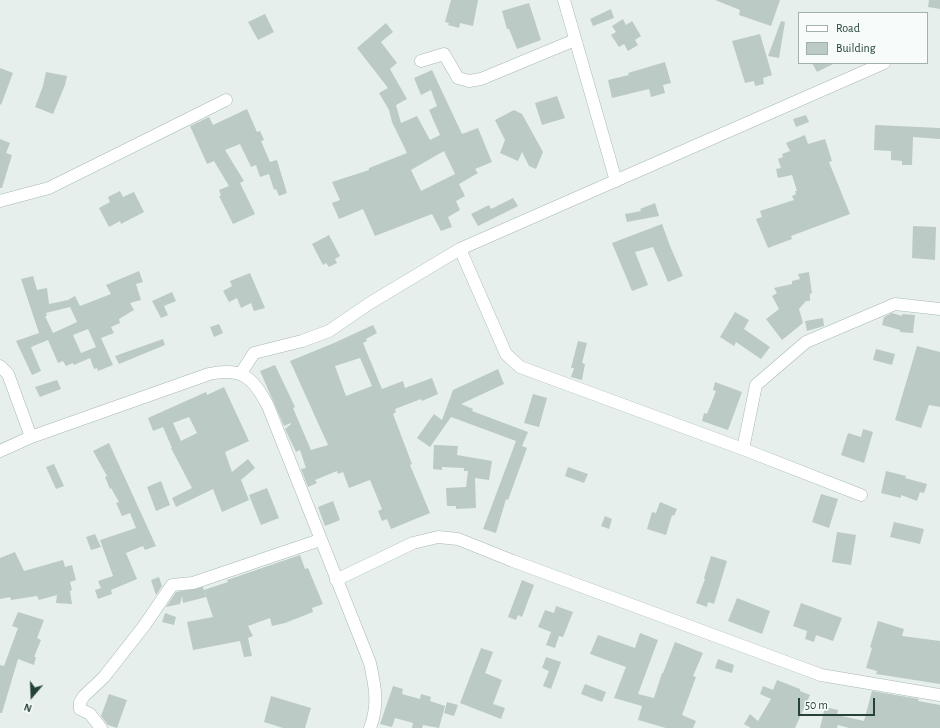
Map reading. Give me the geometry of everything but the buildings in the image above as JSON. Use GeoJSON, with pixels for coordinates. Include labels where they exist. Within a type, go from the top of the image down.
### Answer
{"type":"FeatureCollection","features":[{"type":"Feature","properties":{"kind":"street"},"geometry":{"type":"LineString","coordinates":[[564,0],[616,181]]}},
{"type":"Feature","properties":{"kind":"street"},"geometry":{"type":"LineString","coordinates":[[421,61],[444,54],[458,78],[469,81],[481,79],[575,40]]}},
{"type":"Feature","properties":{"kind":"street"},"geometry":{"type":"LineString","coordinates":[[241,373],[254,353],[302,341],[329,331],[370,303],[460,249],[882,64]]}},
{"type":"Feature","properties":{"kind":"street"},"geometry":{"type":"LineString","coordinates":[[0,201],[48,188],[226,100]]}},
{"type":"Feature","properties":{"kind":"street"},"geometry":{"type":"LineString","coordinates":[[460,249],[506,354],[520,367],[743,449],[861,496]]}},
{"type":"Feature","properties":{"kind":"street"},"geometry":{"type":"LineString","coordinates":[[743,449],[756,384],[806,342],[895,304],[940,309]]}},
{"type":"Feature","properties":{"kind":"street"},"geometry":{"type":"LineString","coordinates":[[0,366],[8,374],[31,437]]}},
{"type":"Feature","properties":{"kind":"street"},"geometry":{"type":"LineString","coordinates":[[0,451],[31,437],[209,374],[225,370],[241,373],[251,380],[268,406],[370,663],[374,682],[376,708],[370,728]]}},
{"type":"Feature","properties":{"kind":"street"},"geometry":{"type":"LineString","coordinates":[[336,580],[413,543],[438,537],[458,539],[821,675],[940,695]]}},
{"type":"Feature","properties":{"kind":"street"},"geometry":{"type":"LineString","coordinates":[[101,728],[90,714],[80,709],[80,702],[84,696],[104,677],[144,626],[172,586],[193,583],[320,540]]}}]}
